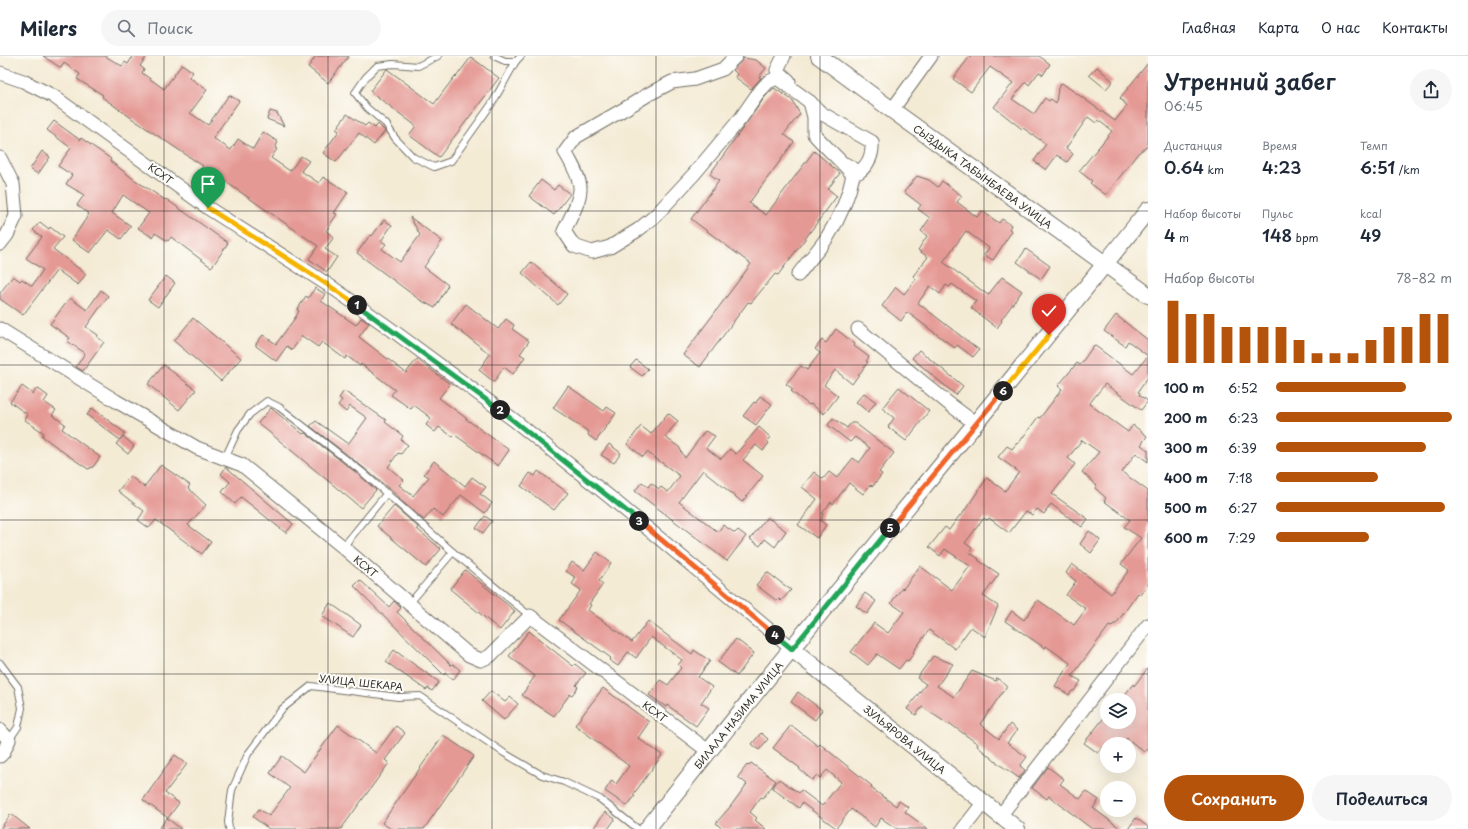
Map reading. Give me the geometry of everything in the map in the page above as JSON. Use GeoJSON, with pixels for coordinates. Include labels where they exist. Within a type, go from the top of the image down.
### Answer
{"type":"FeatureCollection","features":[{"type":"Feature","properties":{"kind":"street"},"geometry":{"type":"LineString","coordinates":[[736,56],[723,69],[695,79],[672,82],[576,137],[565,152],[576,171],[581,189],[574,210],[564,231],[574,246],[592,252],[610,247],[638,230],[655,216],[694,174],[740,118],[759,92],[768,82],[777,78],[810,102],[814,117],[814,134],[826,148],[845,164],[859,172],[868,164],[873,148],[872,142],[821,113],[810,102],[777,70],[784,56]]}},
{"type":"Feature","properties":{"kind":"street","name":"СЫЗДЫКА ТАБЫНБАЕВА УЛИЦА"},"geometry":{"type":"LineString","coordinates":[[819,56],[1148,294]]}},
{"type":"Feature","properties":{"kind":"street"},"geometry":{"type":"LineString","coordinates":[[892,110],[931,56]]}},
{"type":"Feature","properties":{"kind":"street","name":"КСХТ"},"geometry":{"type":"LineString","coordinates":[[0,73],[23,81],[53,96],[208,208],[333,288],[388,327],[520,425],[612,498],[792,649]]}},
{"type":"Feature","properties":{"kind":"street"},"geometry":{"type":"LineString","coordinates":[[0,158],[13,184],[16,216],[7,235],[0,244]]}},
{"type":"Feature","properties":{"kind":"street"},"geometry":{"type":"LineString","coordinates":[[798,275],[828,236],[842,210],[850,190],[853,175],[845,164]]}},
{"type":"Feature","properties":{"kind":"street","name":"БИЛАЛА НАЗИМА УЛИЦА"},"geometry":{"type":"LineString","coordinates":[[647,829],[708,751],[976,424],[1148,210]]}},
{"type":"Feature","properties":{"kind":"street","name":"КСХТ"},"geometry":{"type":"LineString","coordinates":[[0,329],[116,401],[198,448],[242,465],[343,547],[469,655],[482,660],[490,656],[530,616],[708,751]]}},
{"type":"Feature","properties":{"kind":"street"},"geometry":{"type":"LineString","coordinates":[[858,329],[976,424]]}},
{"type":"Feature","properties":{"kind":"street"},"geometry":{"type":"LineString","coordinates":[[1000,816],[1148,625]]}},
{"type":"Feature","properties":{"kind":"street","name":"ЗУЛЬЯРОВА УЛИЦА"},"geometry":{"type":"LineString","coordinates":[[792,649],[1017,829]]}},
{"type":"Feature","properties":{"kind":"street"},"geometry":{"type":"LineString","coordinates":[[0,756],[3,753],[4,735]]}},
{"type":"Feature","properties":{"kind":"street"},"geometry":{"type":"LineString","coordinates":[[963,829],[984,802]]}},
{"type":"Feature","properties":{"kind":"lane"},"geometry":{"type":"LineString","coordinates":[[438,56],[418,66],[393,64],[377,66],[366,77],[355,93],[367,108],[386,124],[394,138],[413,157],[434,167],[451,161],[493,102],[518,58]]}},
{"type":"Feature","properties":{"kind":"lane"},"geometry":{"type":"LineString","coordinates":[[494,56],[505,61],[518,58]]}},
{"type":"Feature","properties":{"kind":"lane"},"geometry":{"type":"LineString","coordinates":[[225,458],[238,430],[250,414],[267,401],[279,407],[361,471],[453,552],[530,616]]}},
{"type":"Feature","properties":{"kind":"lane"},"geometry":{"type":"LineString","coordinates":[[343,547],[387,493]]}},
{"type":"Feature","properties":{"kind":"lane"},"geometry":{"type":"LineString","coordinates":[[409,604],[453,552]]}},
{"type":"Feature","properties":{"kind":"lane"},"geometry":{"type":"LineString","coordinates":[[0,663],[18,687],[22,708],[18,727],[4,735]]}},
{"type":"Feature","properties":{"kind":"lane","name":"УЛИЦА ШЕКАРА"},"geometry":{"type":"LineString","coordinates":[[229,829],[228,822],[232,790],[248,754],[282,709],[311,686],[398,697],[420,696],[542,775],[564,782],[600,799],[638,829]]}},
{"type":"Feature","properties":{"kind":"building"},"geometry":{"type":"Polygon","coordinates":[[[43,56],[105,56],[122,66],[125,62],[128,64],[133,56],[147,56],[140,66],[144,69],[142,73],[164,89],[182,64],[193,72],[189,77],[207,90],[190,113],[208,125],[229,95],[239,101],[213,138],[231,150],[238,139],[253,149],[263,132],[278,142],[275,148],[277,149],[271,158],[290,171],[301,156],[309,161],[301,171],[319,183],[323,177],[348,192],[334,213],[337,214],[326,231],[334,237],[325,249],[337,257],[327,272],[309,259],[318,246],[213,173],[206,182],[196,175],[203,166],[137,122],[102,97],[103,95],[77,79],[80,74],[64,63],[61,68],[43,56]]]}},
{"type":"Feature","properties":{"kind":"building"},"geometry":{"type":"Polygon","coordinates":[[[316,56],[349,56],[328,83],[308,67],[316,56]]]}},
{"type":"Feature","properties":{"kind":"building"},"geometry":{"type":"Polygon","coordinates":[[[970,56],[1039,56],[1050,64],[1043,75],[1039,72],[1029,85],[1026,82],[1012,99],[1034,114],[1045,98],[1049,101],[1051,99],[1056,103],[1058,88],[1062,83],[1115,121],[1127,106],[1120,98],[1148,63],[1148,146],[1138,153],[1106,195],[1090,183],[1092,181],[1079,171],[1112,131],[1098,120],[1096,123],[1088,117],[1066,148],[1073,154],[1067,162],[1057,155],[1046,170],[1034,161],[1046,144],[1023,128],[1022,129],[994,107],[1013,83],[990,67],[971,92],[953,79],[970,56]]]}},
{"type":"Feature","properties":{"kind":"building"},"geometry":{"type":"Polygon","coordinates":[[[471,57],[499,78],[439,157],[409,135],[416,126],[370,91],[387,69],[434,104],[471,57]]]}},
{"type":"Feature","properties":{"kind":"building"},"geometry":{"type":"Polygon","coordinates":[[[744,58],[756,60],[766,68],[759,77],[761,78],[751,89],[735,77],[737,74],[733,70],[744,58]]]}},
{"type":"Feature","properties":{"kind":"building"},"geometry":{"type":"Polygon","coordinates":[[[1097,67],[1113,81],[1106,89],[1089,75],[1097,67]]]}},
{"type":"Feature","properties":{"kind":"building"},"geometry":{"type":"Polygon","coordinates":[[[774,88],[792,100],[800,114],[784,134],[794,142],[749,203],[766,215],[814,151],[840,173],[828,189],[837,196],[778,275],[775,274],[751,303],[748,302],[700,367],[683,355],[751,264],[691,219],[719,181],[710,174],[765,97],[774,88]]]}},
{"type":"Feature","properties":{"kind":"building"},"geometry":{"type":"Polygon","coordinates":[[[270,111],[277,113],[284,126],[267,119],[270,111]]]}},
{"type":"Feature","properties":{"kind":"building"},"geometry":{"type":"Polygon","coordinates":[[[347,114],[365,126],[368,123],[375,128],[378,124],[385,131],[374,145],[359,133],[336,162],[323,153],[339,131],[336,129],[347,114]]]}},
{"type":"Feature","properties":{"kind":"building"},"geometry":{"type":"Polygon","coordinates":[[[54,121],[80,140],[81,138],[111,159],[110,161],[135,180],[165,200],[166,199],[228,243],[214,264],[211,267],[171,237],[168,241],[155,233],[152,237],[138,228],[149,213],[123,195],[112,213],[131,226],[121,239],[108,230],[90,253],[72,240],[89,214],[77,205],[84,195],[66,184],[72,175],[58,166],[71,148],[47,130],[54,121]]]}},
{"type":"Feature","properties":{"kind":"building"},"geometry":{"type":"Polygon","coordinates":[[[42,151],[50,157],[38,174],[30,169],[42,151]]]}},
{"type":"Feature","properties":{"kind":"building"},"geometry":{"type":"Polygon","coordinates":[[[917,176],[929,180],[938,187],[942,181],[962,196],[957,202],[977,217],[982,211],[999,223],[1002,219],[1011,225],[1009,229],[1012,231],[993,260],[984,255],[989,248],[966,231],[943,262],[988,295],[1002,277],[1022,291],[997,328],[971,308],[976,301],[952,284],[949,287],[946,285],[940,294],[930,286],[918,303],[979,350],[973,357],[957,345],[955,348],[907,312],[901,321],[882,306],[896,287],[904,294],[916,279],[913,276],[928,257],[918,250],[927,236],[921,231],[930,218],[918,209],[921,205],[904,192],[917,176]]]}},
{"type":"Feature","properties":{"kind":"building"},"geometry":{"type":"Polygon","coordinates":[[[541,180],[554,190],[558,185],[570,194],[554,215],[529,196],[541,180]]]}},
{"type":"Feature","properties":{"kind":"building"},"geometry":{"type":"Polygon","coordinates":[[[410,217],[442,241],[424,267],[448,285],[435,308],[420,300],[357,253],[370,235],[372,236],[384,220],[392,225],[381,241],[386,244],[382,249],[400,262],[420,235],[410,217]]]}},
{"type":"Feature","properties":{"kind":"building"},"geometry":{"type":"Polygon","coordinates":[[[40,222],[49,229],[50,227],[63,237],[53,249],[86,274],[78,285],[57,270],[23,315],[0,299],[0,293],[13,276],[20,281],[22,279],[32,286],[43,270],[26,258],[42,237],[33,230],[40,222]]]}},
{"type":"Feature","properties":{"kind":"building"},"geometry":{"type":"Polygon","coordinates":[[[1026,249],[1050,266],[1041,279],[1017,262],[1026,249]]]}},
{"type":"Feature","properties":{"kind":"building"},"geometry":{"type":"Polygon","coordinates":[[[531,262],[567,294],[558,305],[522,273],[531,262]]]}},
{"type":"Feature","properties":{"kind":"building"},"geometry":{"type":"Polygon","coordinates":[[[166,276],[175,283],[158,307],[148,300],[166,276]]]}},
{"type":"Feature","properties":{"kind":"building"},"geometry":{"type":"Polygon","coordinates":[[[315,288],[325,294],[321,301],[356,325],[361,318],[369,323],[359,337],[406,373],[417,359],[450,384],[439,398],[509,450],[498,466],[455,435],[453,437],[439,427],[435,432],[426,425],[431,418],[414,405],[411,409],[391,395],[395,390],[361,364],[360,366],[347,356],[345,359],[322,342],[318,347],[302,336],[292,350],[287,346],[276,361],[256,346],[263,335],[276,344],[295,318],[299,311],[297,310],[306,296],[308,298],[315,288]]]}},
{"type":"Feature","properties":{"kind":"building"},"geometry":{"type":"Polygon","coordinates":[[[101,290],[108,296],[86,327],[98,335],[97,337],[104,342],[83,371],[76,367],[85,353],[67,341],[70,338],[50,324],[70,298],[87,310],[101,290]]]}},
{"type":"Feature","properties":{"kind":"building"},"geometry":{"type":"Polygon","coordinates":[[[466,304],[498,329],[506,319],[514,325],[512,329],[529,341],[520,354],[525,357],[513,374],[504,367],[494,382],[479,370],[490,354],[451,324],[466,304]]]}},
{"type":"Feature","properties":{"kind":"building"},"geometry":{"type":"Polygon","coordinates":[[[1116,315],[1148,340],[1148,356],[1128,341],[1125,346],[1104,331],[1116,315]]]}},
{"type":"Feature","properties":{"kind":"building"},"geometry":{"type":"Polygon","coordinates":[[[193,318],[241,358],[221,381],[174,341],[193,318]]]}},
{"type":"Feature","properties":{"kind":"building"},"geometry":{"type":"Polygon","coordinates":[[[836,329],[855,344],[854,346],[869,357],[866,361],[868,362],[852,384],[835,370],[824,385],[838,396],[824,414],[791,391],[793,389],[786,384],[801,366],[807,370],[820,353],[815,349],[822,340],[826,343],[836,329]]]}},
{"type":"Feature","properties":{"kind":"building"},"geometry":{"type":"Polygon","coordinates":[[[1094,345],[1133,374],[1148,356],[1148,377],[1138,392],[1140,393],[1139,395],[1148,401],[1141,410],[1105,384],[1089,404],[1128,432],[1133,425],[1147,436],[1141,445],[1148,450],[1148,462],[1136,453],[1122,472],[1148,491],[1148,584],[1140,595],[1138,593],[1116,624],[1111,627],[1109,626],[1072,676],[1081,681],[1074,691],[1072,691],[1069,695],[1055,686],[1070,663],[1046,646],[1045,648],[1005,621],[1012,611],[1024,620],[1038,600],[1074,625],[1086,609],[1066,595],[1076,581],[1066,573],[1072,564],[1111,594],[1129,570],[1121,564],[1141,538],[1124,527],[1130,520],[1104,501],[1106,498],[1095,488],[1097,486],[1082,472],[1099,452],[1082,440],[1068,458],[1075,464],[1052,494],[1088,519],[1082,527],[1051,504],[1044,514],[1037,509],[1032,515],[1026,511],[1009,533],[989,518],[987,520],[984,518],[965,543],[972,548],[969,552],[999,574],[983,596],[998,606],[985,637],[971,627],[955,649],[929,630],[908,661],[906,660],[899,669],[877,654],[868,665],[851,652],[874,623],[888,633],[904,612],[891,603],[920,566],[952,590],[970,566],[945,549],[940,556],[929,547],[945,527],[949,530],[960,515],[961,516],[987,478],[1005,491],[1019,472],[998,457],[1007,446],[1012,449],[1017,443],[1018,444],[1038,417],[1040,418],[1062,389],[1058,386],[1077,363],[1080,365],[1094,345]]]}},
{"type":"Feature","properties":{"kind":"building"},"geometry":{"type":"Polygon","coordinates":[[[919,350],[963,386],[956,395],[912,358],[919,350]]]}},
{"type":"Feature","properties":{"kind":"building"},"geometry":{"type":"Polygon","coordinates":[[[636,360],[648,369],[642,376],[630,367],[636,360]]]}},
{"type":"Feature","properties":{"kind":"building"},"geometry":{"type":"Polygon","coordinates":[[[164,365],[196,390],[179,410],[148,384],[164,365]]]}},
{"type":"Feature","properties":{"kind":"building"},"geometry":{"type":"Polygon","coordinates":[[[22,386],[33,394],[37,388],[48,396],[44,402],[56,410],[52,415],[65,424],[62,429],[100,457],[93,467],[88,469],[66,454],[42,436],[44,433],[25,420],[28,415],[10,402],[22,386]]]}},
{"type":"Feature","properties":{"kind":"building"},"geometry":{"type":"Polygon","coordinates":[[[568,386],[604,411],[607,407],[616,413],[596,441],[588,435],[589,432],[553,408],[568,386]]]}},
{"type":"Feature","properties":{"kind":"building"},"geometry":{"type":"Polygon","coordinates":[[[899,387],[929,411],[906,441],[888,427],[894,418],[882,408],[899,387]]]}},
{"type":"Feature","properties":{"kind":"building"},"geometry":{"type":"Polygon","coordinates":[[[344,391],[386,420],[385,422],[403,436],[401,440],[408,445],[401,454],[398,453],[388,467],[404,480],[399,485],[413,496],[429,477],[424,474],[434,461],[465,486],[472,477],[486,487],[480,494],[492,503],[485,513],[461,495],[443,517],[433,509],[424,520],[364,468],[310,426],[316,421],[348,444],[367,418],[350,406],[346,412],[338,405],[342,400],[339,398],[344,391]]]}},
{"type":"Feature","properties":{"kind":"building"},"geometry":{"type":"Polygon","coordinates":[[[864,393],[876,402],[868,412],[856,402],[864,393]]]}},
{"type":"Feature","properties":{"kind":"building"},"geometry":{"type":"Polygon","coordinates":[[[760,396],[772,404],[756,425],[743,416],[754,402],[756,403],[760,396]]]}},
{"type":"Feature","properties":{"kind":"building"},"geometry":{"type":"Polygon","coordinates":[[[92,408],[125,433],[120,440],[87,415],[92,408]]]}},
{"type":"Feature","properties":{"kind":"building"},"geometry":{"type":"Polygon","coordinates":[[[271,408],[303,434],[305,433],[358,474],[376,490],[361,508],[258,423],[271,408]]]}},
{"type":"Feature","properties":{"kind":"building"},"geometry":{"type":"Polygon","coordinates":[[[668,413],[678,421],[665,437],[679,447],[685,458],[705,431],[715,436],[706,448],[721,459],[730,449],[736,454],[759,427],[770,437],[767,441],[769,443],[763,451],[756,445],[743,460],[763,476],[742,502],[703,470],[679,502],[718,532],[723,525],[735,533],[738,530],[746,536],[727,561],[635,491],[642,482],[648,487],[651,483],[659,489],[661,487],[668,492],[680,476],[647,452],[643,457],[627,444],[641,426],[651,434],[668,413]]]}},
{"type":"Feature","properties":{"kind":"building"},"geometry":{"type":"Polygon","coordinates":[[[833,418],[847,428],[851,423],[855,423],[894,453],[879,472],[882,474],[873,486],[870,485],[863,494],[849,483],[833,504],[831,502],[823,512],[821,521],[826,525],[817,538],[798,525],[817,499],[802,487],[814,472],[823,479],[829,472],[837,478],[853,458],[859,463],[870,448],[855,437],[850,442],[828,425],[833,418]]]}},
{"type":"Feature","properties":{"kind":"building"},"geometry":{"type":"Polygon","coordinates":[[[123,436],[134,446],[128,454],[116,444],[123,436]]]}},
{"type":"Feature","properties":{"kind":"building"},"geometry":{"type":"Polygon","coordinates":[[[609,444],[621,453],[614,463],[601,455],[609,444]]]}},
{"type":"Feature","properties":{"kind":"building"},"geometry":{"type":"Polygon","coordinates":[[[161,465],[190,485],[188,488],[206,505],[188,525],[211,542],[202,554],[156,520],[149,528],[138,520],[144,511],[118,491],[130,476],[144,487],[161,465]]]}},
{"type":"Feature","properties":{"kind":"building"},"geometry":{"type":"Polygon","coordinates":[[[226,467],[293,524],[286,533],[241,497],[235,504],[222,492],[230,482],[221,474],[226,467]]]}},
{"type":"Feature","properties":{"kind":"building"},"geometry":{"type":"Polygon","coordinates":[[[538,471],[568,493],[554,510],[521,486],[530,473],[535,476],[538,471]]]}},
{"type":"Feature","properties":{"kind":"building"},"geometry":{"type":"Polygon","coordinates":[[[394,506],[418,527],[417,529],[441,549],[426,567],[377,526],[394,506]]]}},
{"type":"Feature","properties":{"kind":"building"},"geometry":{"type":"Polygon","coordinates":[[[485,516],[492,521],[483,533],[476,528],[485,516]]]}},
{"type":"Feature","properties":{"kind":"building"},"geometry":{"type":"Polygon","coordinates":[[[767,517],[786,531],[775,547],[765,539],[760,546],[750,539],[767,517]]]}},
{"type":"Feature","properties":{"kind":"building"},"geometry":{"type":"Polygon","coordinates":[[[1089,531],[1100,540],[1091,553],[1080,544],[1089,531]]]}},
{"type":"Feature","properties":{"kind":"building"},"geometry":{"type":"Polygon","coordinates":[[[597,552],[611,563],[599,581],[603,584],[589,604],[591,605],[588,610],[632,642],[648,621],[692,654],[694,650],[710,661],[698,677],[712,687],[701,703],[709,708],[696,726],[667,705],[666,707],[649,695],[660,680],[668,685],[681,668],[678,665],[682,660],[651,637],[636,658],[628,652],[618,666],[609,660],[611,658],[559,620],[581,590],[572,584],[576,578],[566,571],[572,562],[584,570],[597,552]]]}},
{"type":"Feature","properties":{"kind":"building"},"geometry":{"type":"Polygon","coordinates":[[[465,570],[515,611],[500,630],[450,589],[465,570]]]}},
{"type":"Feature","properties":{"kind":"building"},"geometry":{"type":"Polygon","coordinates":[[[767,572],[791,590],[781,601],[779,599],[777,601],[756,585],[767,572]]]}},
{"type":"Feature","properties":{"kind":"building"},"geometry":{"type":"Polygon","coordinates":[[[360,580],[389,607],[394,601],[401,608],[397,612],[451,665],[453,664],[460,670],[453,680],[445,673],[444,675],[354,586],[360,580]]]}},
{"type":"Feature","properties":{"kind":"building"},"geometry":{"type":"Polygon","coordinates":[[[865,593],[876,601],[867,614],[856,606],[865,593]]]}},
{"type":"Feature","properties":{"kind":"building"},"geometry":{"type":"Polygon","coordinates":[[[330,603],[361,625],[353,637],[322,616],[330,603]]]}},
{"type":"Feature","properties":{"kind":"building"},"geometry":{"type":"Polygon","coordinates":[[[529,631],[573,666],[575,664],[586,673],[576,685],[578,687],[572,695],[570,694],[554,716],[522,695],[535,676],[509,656],[529,631]]]}},
{"type":"Feature","properties":{"kind":"building"},"geometry":{"type":"Polygon","coordinates":[[[736,639],[754,653],[737,676],[718,662],[736,639]]]}},
{"type":"Feature","properties":{"kind":"building"},"geometry":{"type":"Polygon","coordinates":[[[394,650],[439,682],[432,691],[428,688],[426,690],[386,662],[394,650]]]}},
{"type":"Feature","properties":{"kind":"building"},"geometry":{"type":"Polygon","coordinates":[[[933,656],[953,664],[937,686],[954,697],[972,671],[996,681],[997,678],[1007,686],[980,724],[999,739],[1010,724],[1017,730],[1007,743],[1027,757],[1020,766],[1025,770],[1019,778],[996,762],[977,746],[978,744],[949,723],[948,724],[922,707],[916,715],[907,709],[926,684],[917,678],[933,656]]]}},
{"type":"Feature","properties":{"kind":"building"},"geometry":{"type":"Polygon","coordinates":[[[1148,668],[1148,748],[1144,752],[1136,745],[1136,737],[1100,737],[1100,750],[1098,753],[1084,743],[1100,723],[1100,729],[1136,729],[1136,693],[1126,693],[1133,684],[1134,686],[1148,668]]]}},
{"type":"Feature","properties":{"kind":"building"},"geometry":{"type":"Polygon","coordinates":[[[603,688],[649,722],[638,738],[662,755],[633,795],[635,796],[627,806],[605,791],[612,780],[616,784],[629,766],[575,725],[603,688]]]}},
{"type":"Feature","properties":{"kind":"building"},"geometry":{"type":"Polygon","coordinates":[[[491,691],[505,702],[510,697],[518,704],[504,720],[482,701],[491,691]]]}},
{"type":"Feature","properties":{"kind":"building"},"geometry":{"type":"Polygon","coordinates":[[[798,692],[822,710],[815,720],[791,702],[798,692]]]}},
{"type":"Feature","properties":{"kind":"building"},"geometry":{"type":"Polygon","coordinates":[[[338,725],[376,753],[396,726],[405,733],[385,760],[389,763],[341,829],[269,829],[253,817],[259,809],[269,816],[290,788],[270,773],[282,756],[304,772],[338,725]]]}},
{"type":"Feature","properties":{"kind":"building"},"geometry":{"type":"Polygon","coordinates":[[[791,725],[818,746],[820,744],[872,786],[871,788],[896,806],[899,801],[908,807],[905,812],[928,829],[897,829],[881,818],[875,827],[851,809],[836,828],[802,803],[799,808],[772,788],[779,779],[799,793],[801,790],[822,806],[841,782],[827,770],[820,778],[817,775],[812,780],[799,769],[800,768],[773,748],[791,725]]]}},
{"type":"Feature","properties":{"kind":"building"},"geometry":{"type":"Polygon","coordinates":[[[761,733],[768,739],[759,750],[752,744],[761,733]]]}},
{"type":"Feature","properties":{"kind":"building"},"geometry":{"type":"Polygon","coordinates":[[[443,735],[474,756],[424,829],[391,829],[382,823],[443,735]]]}},
{"type":"Feature","properties":{"kind":"building"},"geometry":{"type":"Polygon","coordinates":[[[175,755],[187,764],[165,793],[179,803],[168,818],[143,800],[175,755]]]}},
{"type":"Feature","properties":{"kind":"building"},"geometry":{"type":"Polygon","coordinates":[[[751,763],[776,781],[763,798],[761,797],[750,812],[757,818],[755,820],[766,829],[722,829],[716,823],[747,784],[738,777],[747,765],[748,766],[751,763]]]}},
{"type":"Feature","properties":{"kind":"building"},"geometry":{"type":"Polygon","coordinates":[[[1048,767],[1064,779],[1060,784],[1080,799],[1086,791],[1099,800],[1093,808],[1100,813],[1100,817],[1105,817],[1121,829],[1092,829],[1049,796],[1047,799],[1032,788],[1048,767]]]}},
{"type":"Feature","properties":{"kind":"building"},"geometry":{"type":"Polygon","coordinates":[[[605,812],[615,819],[608,829],[593,829],[605,812]]]}},
{"type":"Feature","properties":{"kind":"building"},"geometry":{"type":"Polygon","coordinates":[[[11,814],[30,829],[0,829],[11,814]]]}},
{"type":"Feature","properties":{"kind":"building"},"geometry":{"type":"Polygon","coordinates":[[[167,818],[181,829],[159,829],[167,818]]]}},
{"type":"Feature","properties":{"kind":"building"},"geometry":{"type":"Polygon","coordinates":[[[1136,818],[1148,827],[1148,829],[1128,829],[1136,818]]]}},
{"type":"Feature","properties":{"kind":"route"},"geometry":{"type":"LineString","coordinates":[[208,208],[333,288],[514,420],[612,498],[792,649],[1049,335]]}}]}
